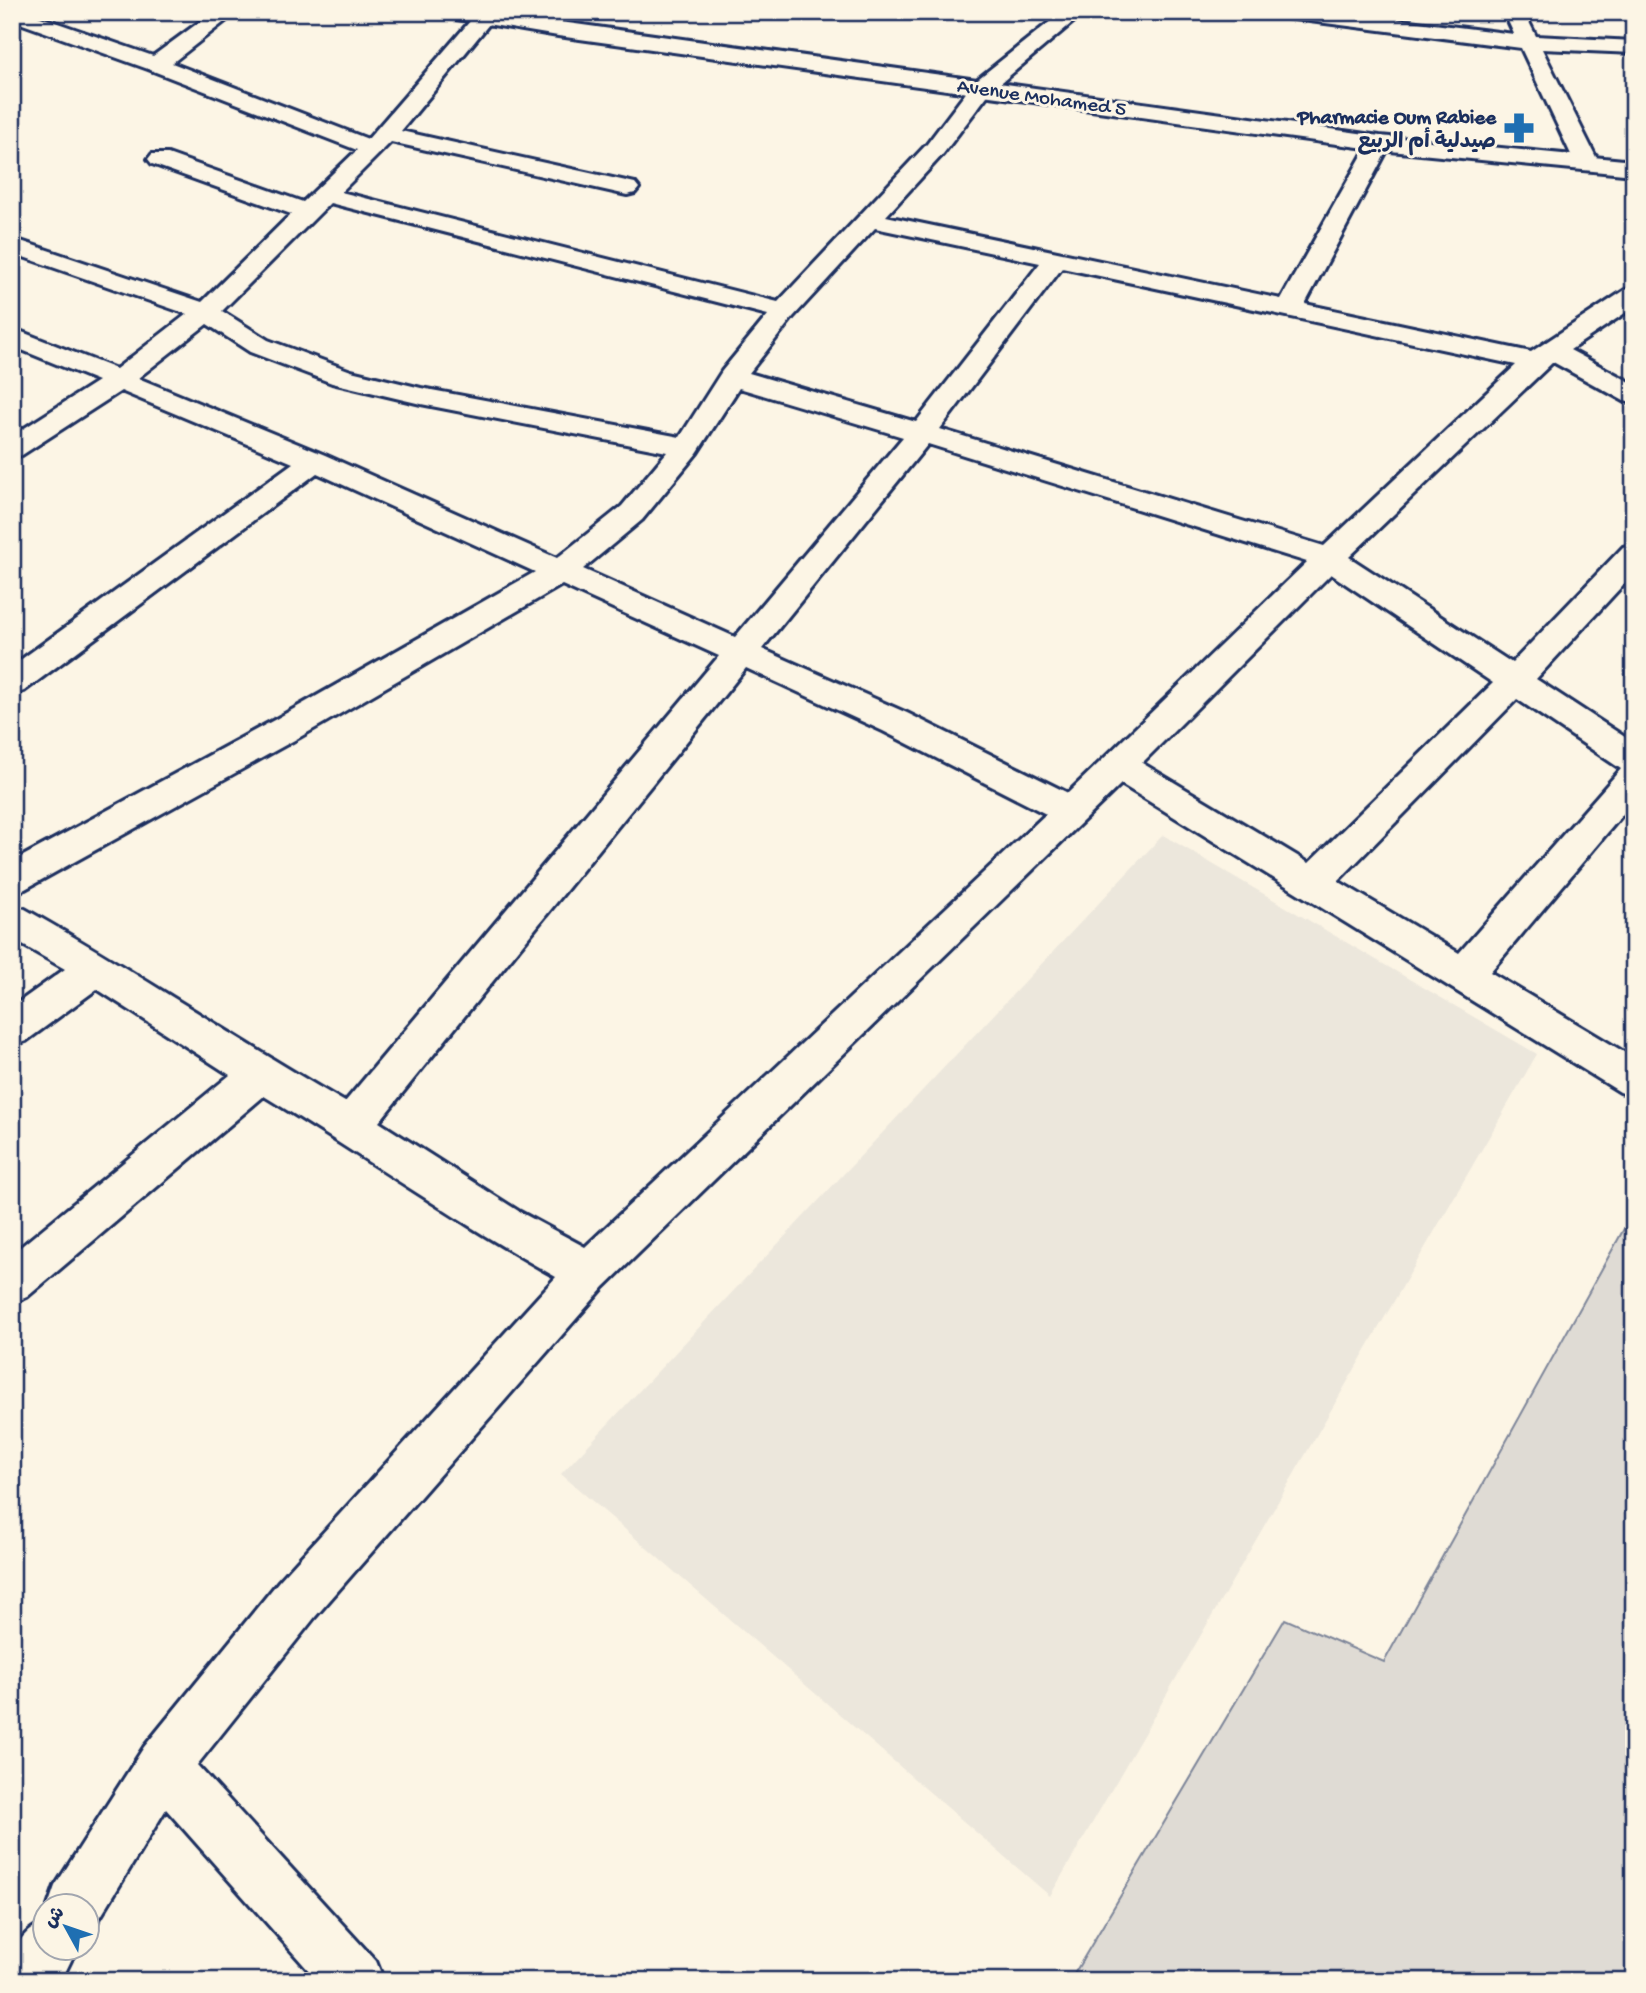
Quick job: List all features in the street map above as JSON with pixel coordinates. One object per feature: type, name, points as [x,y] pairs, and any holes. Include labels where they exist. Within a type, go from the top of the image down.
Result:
[{"type":"street","points":[[156,64],[227,12]]},
{"type":"street","name":"Avenue Mohamed 5","points":[[451,12],[488,15],[558,30],[1380,143],[1634,167]]},
{"type":"street","points":[[12,879],[288,728],[560,572],[632,513],[687,447],[732,377],[783,311],[935,149],[982,87],[1075,12]]},
{"type":"street","points":[[1286,12],[1526,42],[1634,47]]},
{"type":"street","points":[[1514,12],[1526,42],[1587,163]]},
{"type":"street","points":[[12,449],[118,381],[206,312],[379,141],[488,15]]},
{"type":"street","points":[[24,18],[379,141],[627,188]]},
{"type":"street","points":[[1289,309],[1380,143]]},
{"type":"street","points":[[160,159],[317,204],[783,311]]},
{"type":"street","points":[[870,220],[1289,309],[1544,356],[1634,395]]},
{"type":"street","points":[[12,245],[206,312],[260,346],[342,377],[434,398],[687,447]]},
{"type":"street","points":[[350,1126],[921,434],[1056,259]]},
{"type":"street","points":[[84,1892],[163,1766],[297,1599],[589,1272],[1119,766],[1329,558],[1544,356],[1634,295]]},
{"type":"street","points":[[12,336],[315,461],[895,722],[1072,811]]},
{"type":"street","points":[[732,377],[1098,485],[1329,558],[1634,760]]},
{"type":"street","points":[[12,683],[315,461]]},
{"type":"street","points":[[1313,883],[1516,680],[1634,554]]},
{"type":"street","points":[[1119,766],[1634,1079]]},
{"type":"street","points":[[1464,975],[1634,777]]},
{"type":"street","points":[[12,920],[96,968],[505,1226],[589,1272]]},
{"type":"street","points":[[12,1029],[96,968]]},
{"type":"street","points":[[12,1281],[261,1074]]},
{"type":"street","points":[[163,1766],[356,1981]]},
{"type":"street","points":[[28,1981],[40,1962]]},
{"type":"shaded area","points":[[1163,835],[1537,1054],[1050,1896],[561,1474]]},
{"type":"shaded area","points":[[1634,1225],[1634,1981],[1070,1981],[1285,1619],[1384,1662],[1625,1227]]},
{"type":"place","name":"Pharmacie Oum Rabiee صيدلية أم الربيع","points":[[1519,128]]}]
